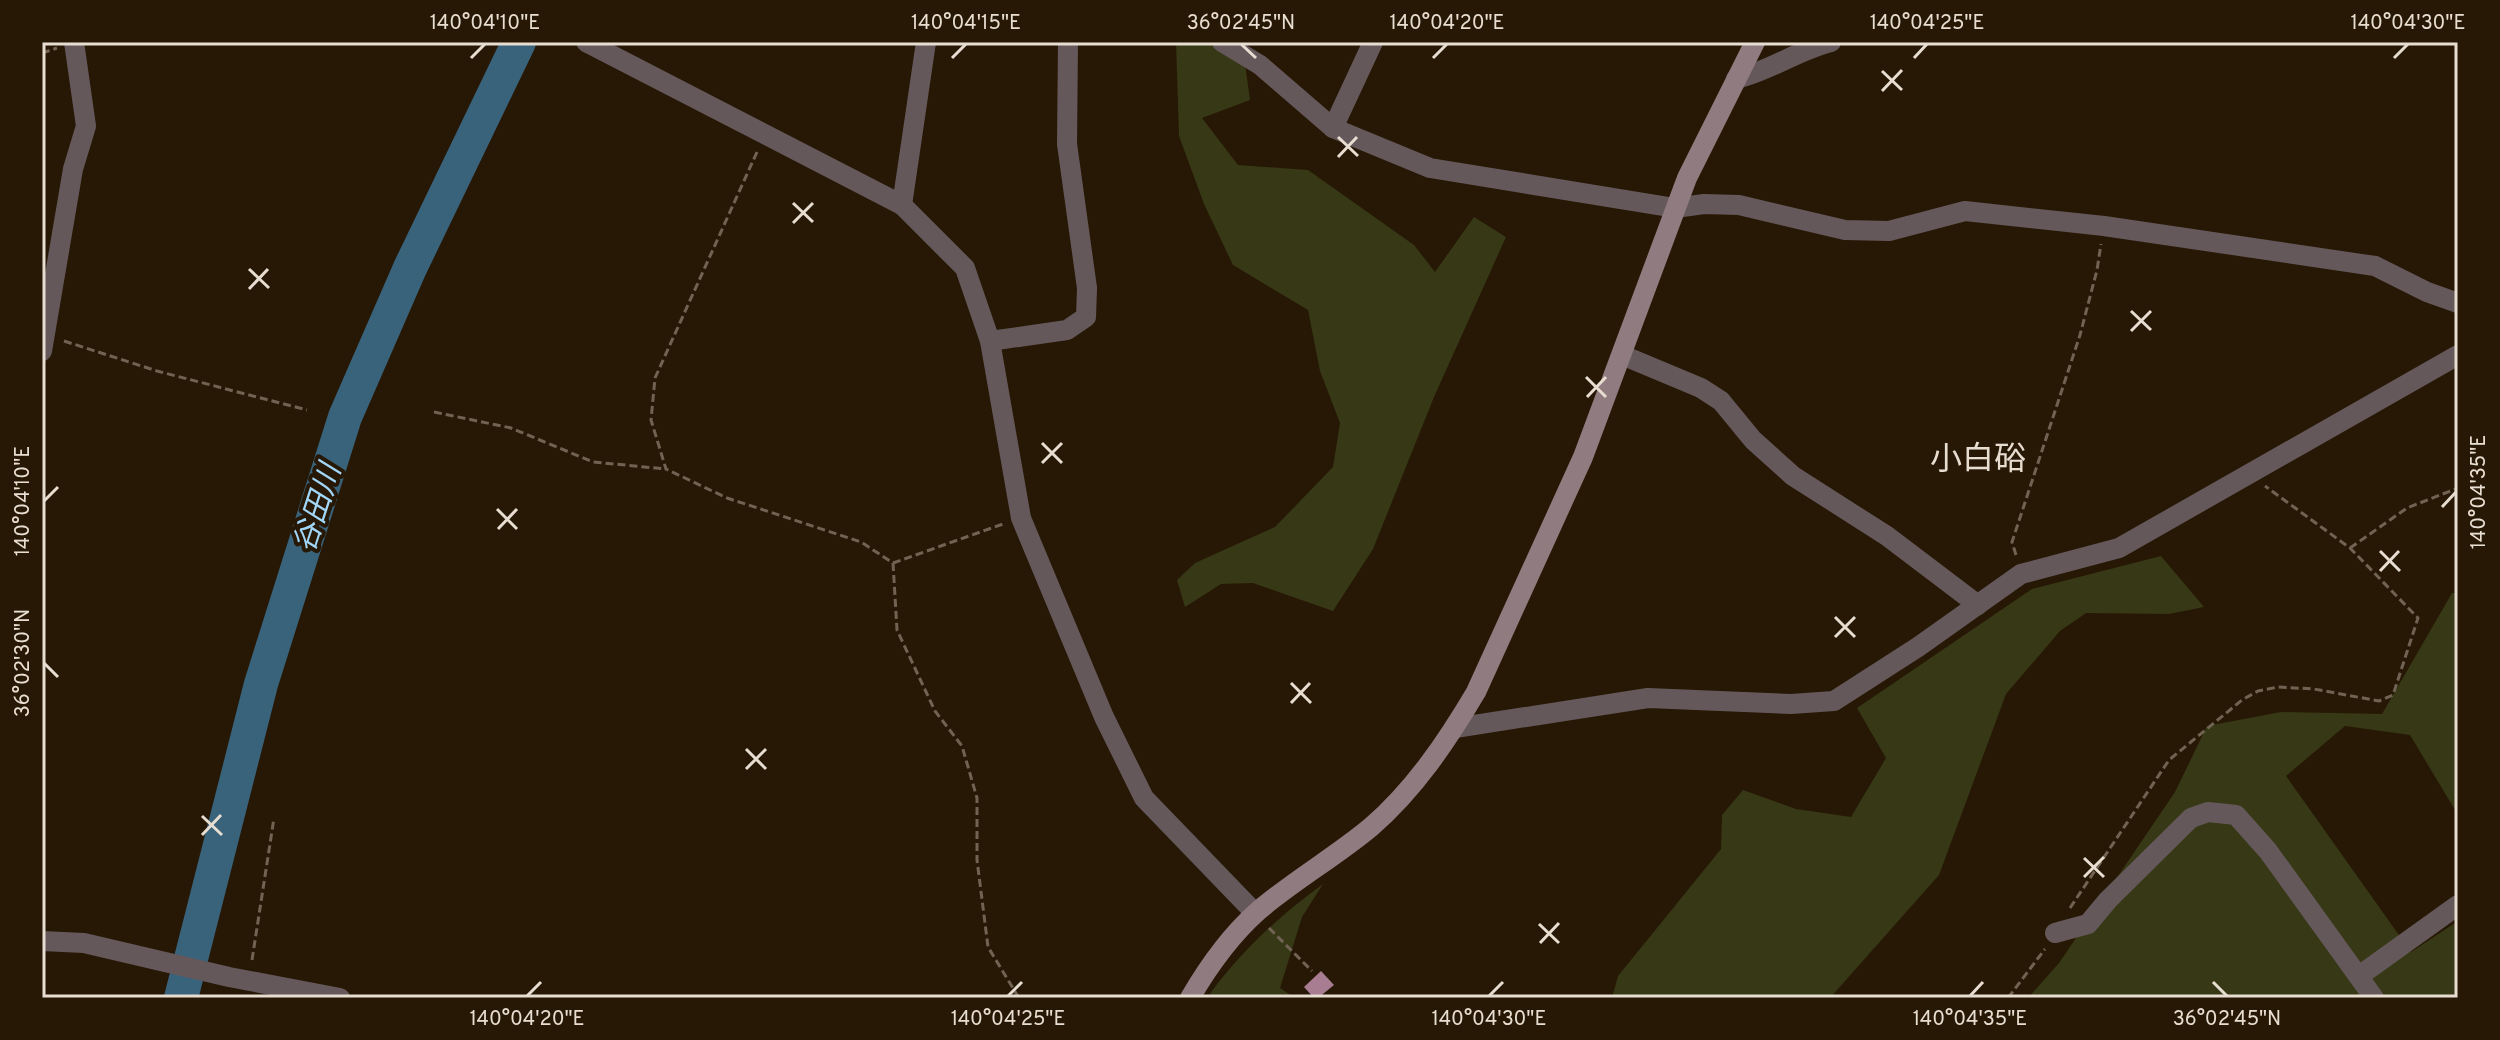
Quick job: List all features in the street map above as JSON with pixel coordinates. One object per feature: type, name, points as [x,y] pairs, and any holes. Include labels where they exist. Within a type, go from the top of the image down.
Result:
[{"type":"street","points":[[43,343],[73,169],[86,126],[74,42]]},
{"type":"street","points":[[902,205],[926,42]]},
{"type":"street","points":[[990,341],[1067,330],[1086,317],[1087,288],[1067,144],[1068,42]]},
{"type":"street","points":[[1222,42],[1260,65],[1333,128],[1430,168],[1675,208],[1704,204],[1739,205],[1845,230],[1889,231],[1965,211],[2104,226],[2375,266],[2427,292],[2458,303]]},
{"type":"street","points":[[1333,128],[1373,42]]},
{"type":"street","points":[[1190,998],[1217,957],[1255,913],[1374,824],[1433,760],[1455,728],[1476,692],[1583,457],[1675,208],[1755,42]]},
{"type":"street","points":[[1736,79],[1756,74],[1831,42]]},
{"type":"street","points":[[589,43],[902,205],[965,268],[990,341],[1021,518],[1104,717],[1144,798],[1255,913]]},
{"type":"street","points":[[1622,355],[1701,388],[1721,401],[1753,440],[1793,476],[1887,536],[1978,605]]},
{"type":"street","points":[[1455,728],[1648,698],[1791,704],[1834,701],[2021,574],[2119,548],[2458,355]]},
{"type":"street","points":[[2055,933],[2088,924],[2191,818],[2208,812],[2236,815],[2268,851],[2374,998]]},
{"type":"street","points":[[2359,976],[2458,905]]},
{"type":"street","points":[[42,941],[84,943],[239,979],[340,998]]},
{"type":"path","points":[[666,469],[651,420],[655,378],[765,134]]},
{"type":"path","points":[[2021,574],[2012,542],[2080,335],[2097,270],[2104,226]]},
{"type":"path","points":[[43,343],[307,410]]},
{"type":"path","points":[[434,412],[511,428],[593,462],[666,469],[727,498],[861,542],[893,563]]},
{"type":"path","points":[[2008,998],[2037,962],[2151,783],[2169,760],[2242,700],[2258,691],[2278,687],[2314,689],[2379,701],[2393,695],[2418,618],[2350,548],[2250,474]]},
{"type":"path","points":[[2350,548],[2407,508],[2458,488]]},
{"type":"path","points":[[893,563],[1021,518]]},
{"type":"path","points":[[893,563],[897,630],[935,711],[962,746],[977,798],[977,860],[988,947],[1019,998]]},
{"type":"path","points":[[239,979],[274,818]]},
{"type":"path","points":[[1255,913],[1312,971]]},
{"type":"green space","points":[[1176,42],[1242,42],[1250,100],[1202,118],[1238,165],[1308,170],[1414,245],[1435,272],[1474,217],[1506,237],[1434,397],[1373,549],[1333,611],[1253,583],[1221,584],[1185,607],[1177,580],[1195,563],[1275,527],[1333,467],[1340,423],[1320,371],[1308,310],[1233,265],[1204,204],[1179,136]]},
{"type":"green space","points":[[2161,556],[2204,607],[2169,614],[2086,613],[2060,631],[2006,694],[1939,875],[1830,998],[1612,998],[1618,976],[1721,849],[1722,815],[1743,790],[1796,809],[1851,817],[1886,758],[1857,708],[2032,589]]},
{"type":"green space","points":[[2452,593],[2458,593],[2458,815],[2410,735],[2345,726],[2286,776],[2411,952],[2458,921],[2458,998],[2028,998],[2059,963],[2175,792],[2207,726],[2281,712],[2382,714]]},
{"type":"green space","points":[[1323,884],[1302,917],[1280,988],[1295,998],[1207,998],[1260,936]]},
{"type":"building","points":[[1321,971],[1334,985],[1314,998],[1304,987]]},
{"type":"waterway","name":"谷田川","points":[[181,998],[261,684],[345,417],[410,268],[519,42]]},
{"type":"district","name":"小白硲","points":[[1978,458]]}]
